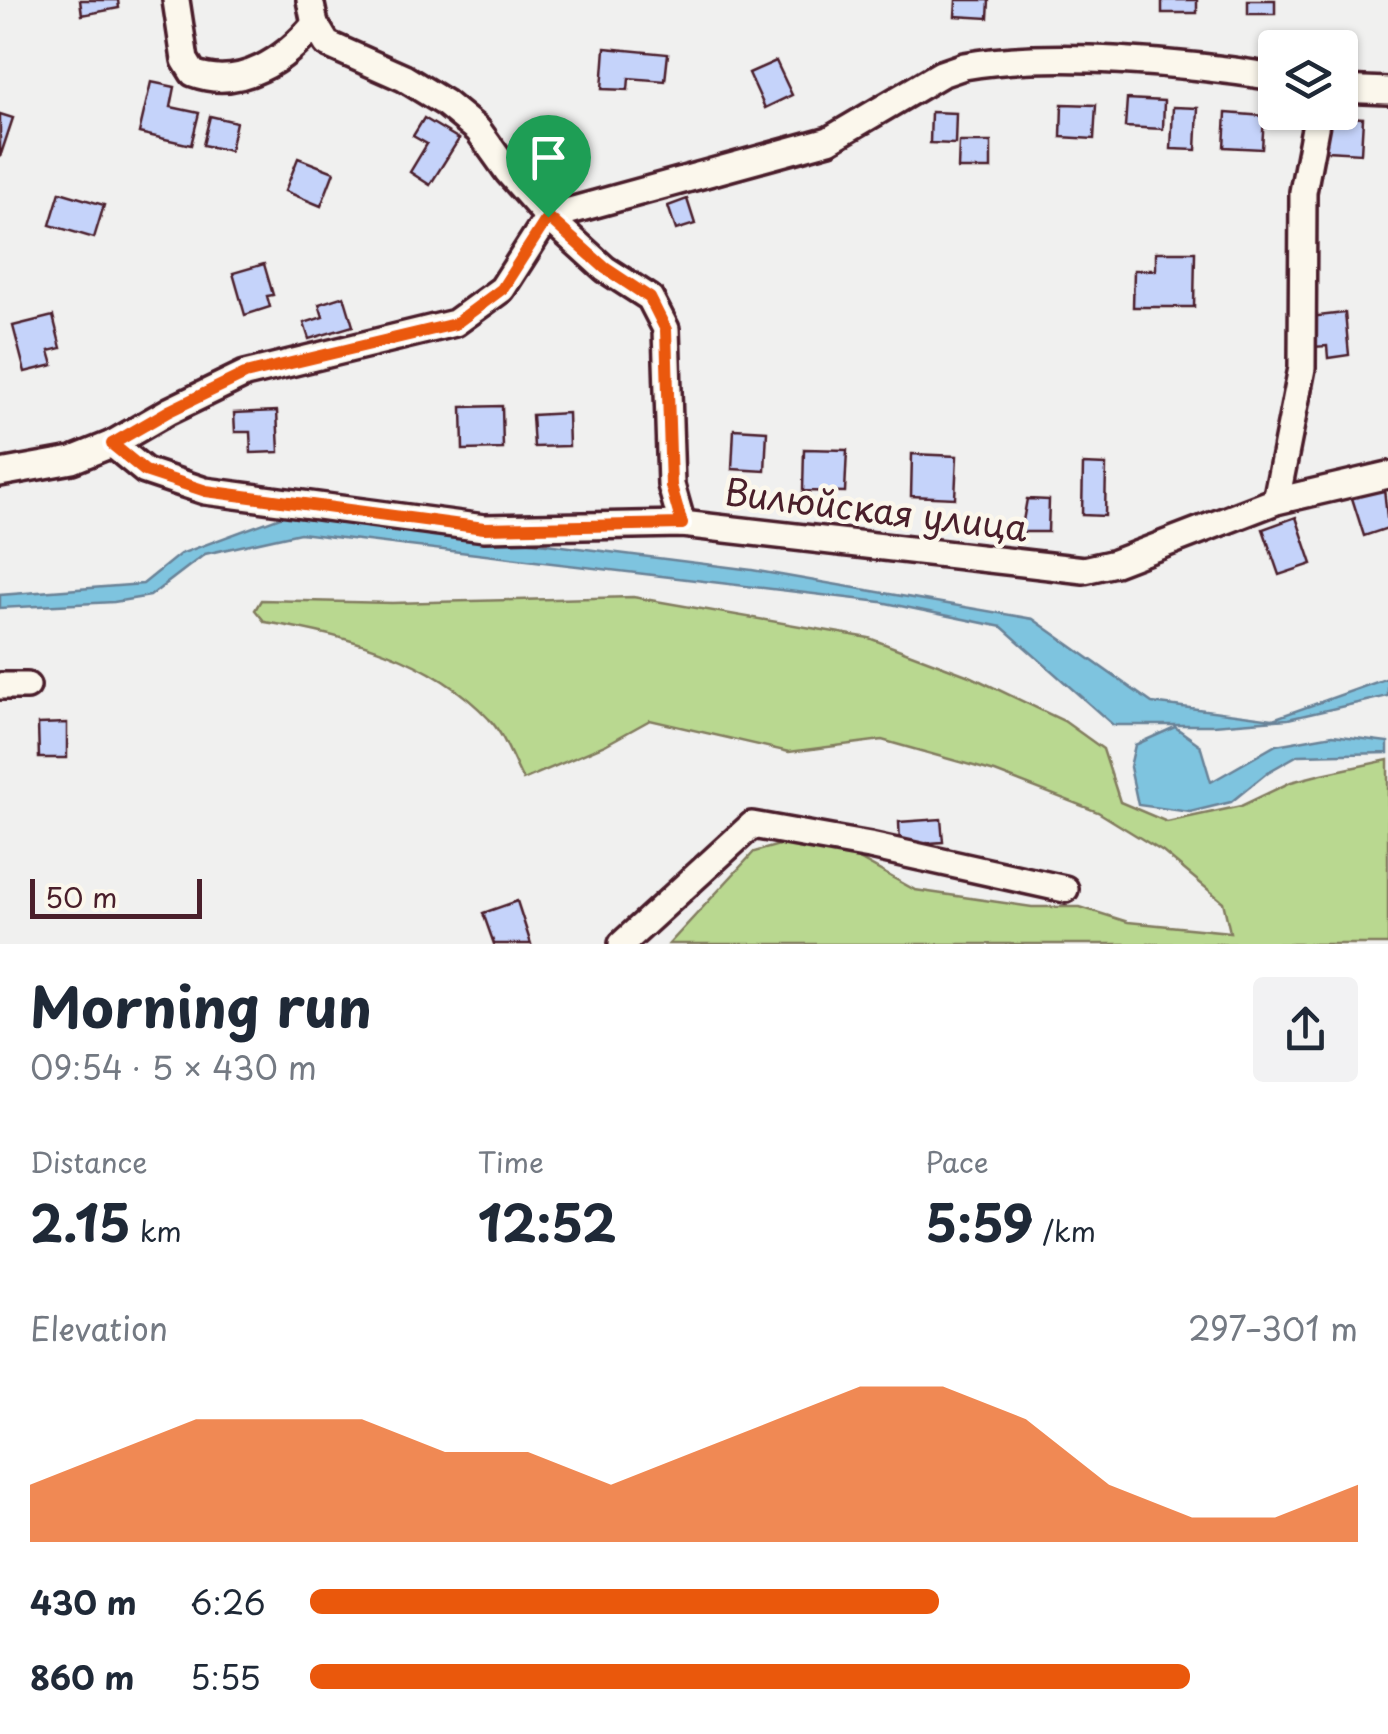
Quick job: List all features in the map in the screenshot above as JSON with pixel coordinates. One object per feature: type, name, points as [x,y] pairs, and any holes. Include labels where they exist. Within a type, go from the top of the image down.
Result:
[{"type":"street","points":[[176,0],[185,60],[193,73],[209,79],[248,74],[280,60],[312,12]]},
{"type":"street","points":[[312,12],[326,44],[404,78],[478,130],[548,217],[605,268],[650,298],[666,330],[671,486],[682,524]]},
{"type":"street","points":[[0,472],[72,460],[112,444],[245,374],[455,324],[502,289],[548,217],[830,140],[941,74],[964,66],[1114,62],[1258,74]]},
{"type":"street","points":[[1358,89],[1388,90]]},
{"type":"street","points":[[1276,502],[1302,368],[1303,192],[1315,130]]},
{"type":"street","name":"Вилюйская улица","points":[[112,444],[145,471],[206,491],[484,528],[682,524],[1084,570],[1114,563],[1276,502],[1388,475]]},
{"type":"street","points":[[0,686],[27,686]]},
{"type":"street","points":[[622,944],[752,826],[870,846],[1066,889]]},
{"type":"green space","points":[[633,597],[869,638],[972,677],[1064,721],[1103,749],[1120,802],[1167,822],[1241,806],[1291,782],[1388,760],[1388,944],[669,944],[754,852],[797,840],[834,845],[915,890],[1032,907],[1080,907],[1128,922],[1230,932],[1223,902],[1163,852],[1098,812],[995,772],[882,740],[789,752],[650,720],[605,745],[523,780],[494,725],[441,680],[414,664],[356,642],[265,622],[255,610],[261,600],[392,603]]},
{"type":"water","points":[[294,512],[752,570],[1033,619],[1152,703],[1273,719],[1388,678],[1388,696],[1288,719],[1213,725],[1113,725],[1002,627],[881,602],[300,533],[205,554],[150,596],[114,602],[0,608],[0,595],[143,584],[180,554]]},
{"type":"water","points":[[1175,727],[1200,745],[1211,782],[1276,745],[1333,735],[1388,742],[1388,753],[1298,755],[1268,772],[1231,802],[1190,812],[1138,805],[1130,767],[1135,745]]},
{"type":"building","points":[[80,0],[118,0],[119,8],[82,15]]},
{"type":"building","points":[[956,0],[989,0],[988,18],[955,16]]},
{"type":"building","points":[[1162,0],[1197,0],[1197,13],[1162,13]]},
{"type":"building","points":[[1248,0],[1275,0],[1275,14],[1248,14]]},
{"type":"building","points":[[605,48],[668,54],[665,81],[629,78],[628,90],[602,89]]},
{"type":"building","points":[[776,61],[792,95],[765,108],[749,73]]},
{"type":"building","points":[[151,82],[175,87],[171,107],[199,113],[191,145],[139,133]]},
{"type":"building","points":[[1127,99],[1164,101],[1163,129],[1125,127]]},
{"type":"building","points":[[1062,104],[1096,105],[1094,139],[1061,137]]},
{"type":"building","points":[[1173,107],[1198,108],[1196,150],[1171,149]]},
{"type":"building","points":[[931,112],[956,113],[955,144],[930,143]]},
{"type":"building","points":[[1226,113],[1258,116],[1258,130],[1263,130],[1262,149],[1224,147]]},
{"type":"building","points":[[0,114],[13,118],[0,157]]},
{"type":"building","points":[[210,116],[236,122],[230,151],[203,145]]},
{"type":"building","points":[[424,118],[459,139],[430,185],[410,172],[427,144],[413,136]]},
{"type":"building","points":[[1358,118],[1363,118],[1361,153],[1326,151],[1327,130],[1358,130]]},
{"type":"building","points":[[959,142],[991,142],[991,169],[958,169]]},
{"type":"building","points":[[298,158],[334,172],[321,206],[285,191]]},
{"type":"building","points":[[60,192],[104,205],[94,238],[50,225]]},
{"type":"building","points":[[687,199],[695,224],[676,230],[668,206]]},
{"type":"building","points":[[1156,252],[1195,252],[1194,307],[1133,307],[1134,270],[1156,270]]},
{"type":"building","points":[[264,264],[273,295],[267,296],[270,307],[245,315],[233,273]]},
{"type":"building","points":[[344,296],[353,326],[309,339],[304,323],[323,317],[319,304]]},
{"type":"building","points":[[1345,313],[1349,355],[1328,358],[1327,346],[1313,347],[1309,317]]},
{"type":"building","points":[[53,316],[61,348],[49,351],[53,365],[25,372],[13,326]]},
{"type":"building","points":[[502,406],[503,449],[463,450],[462,407]]},
{"type":"building","points":[[277,411],[279,452],[251,453],[250,432],[235,432],[234,413]]},
{"type":"building","points":[[568,413],[569,446],[534,447],[532,415]]},
{"type":"building","points":[[734,429],[767,431],[765,471],[732,469]]},
{"type":"building","points":[[804,449],[847,450],[845,492],[803,491]]},
{"type":"building","points":[[912,454],[957,456],[955,498],[911,496]]},
{"type":"building","points":[[1083,464],[1106,465],[1105,516],[1082,515]]},
{"type":"building","points":[[1384,488],[1388,528],[1364,536],[1352,498]]},
{"type":"building","points":[[1027,499],[1049,500],[1048,532],[1021,532]]},
{"type":"building","points":[[1296,517],[1312,564],[1279,575],[1263,529]]},
{"type":"building","points":[[67,723],[67,758],[39,758],[38,724]]},
{"type":"building","points":[[941,819],[943,842],[900,845],[899,822]]},
{"type":"building","points":[[517,901],[531,944],[494,944],[483,913]]},
{"type":"route","points":[[548,217],[605,268],[650,298],[666,330],[671,486],[682,524],[484,528],[206,491],[145,471],[112,444],[245,374],[455,324],[502,289],[548,217]]}]
